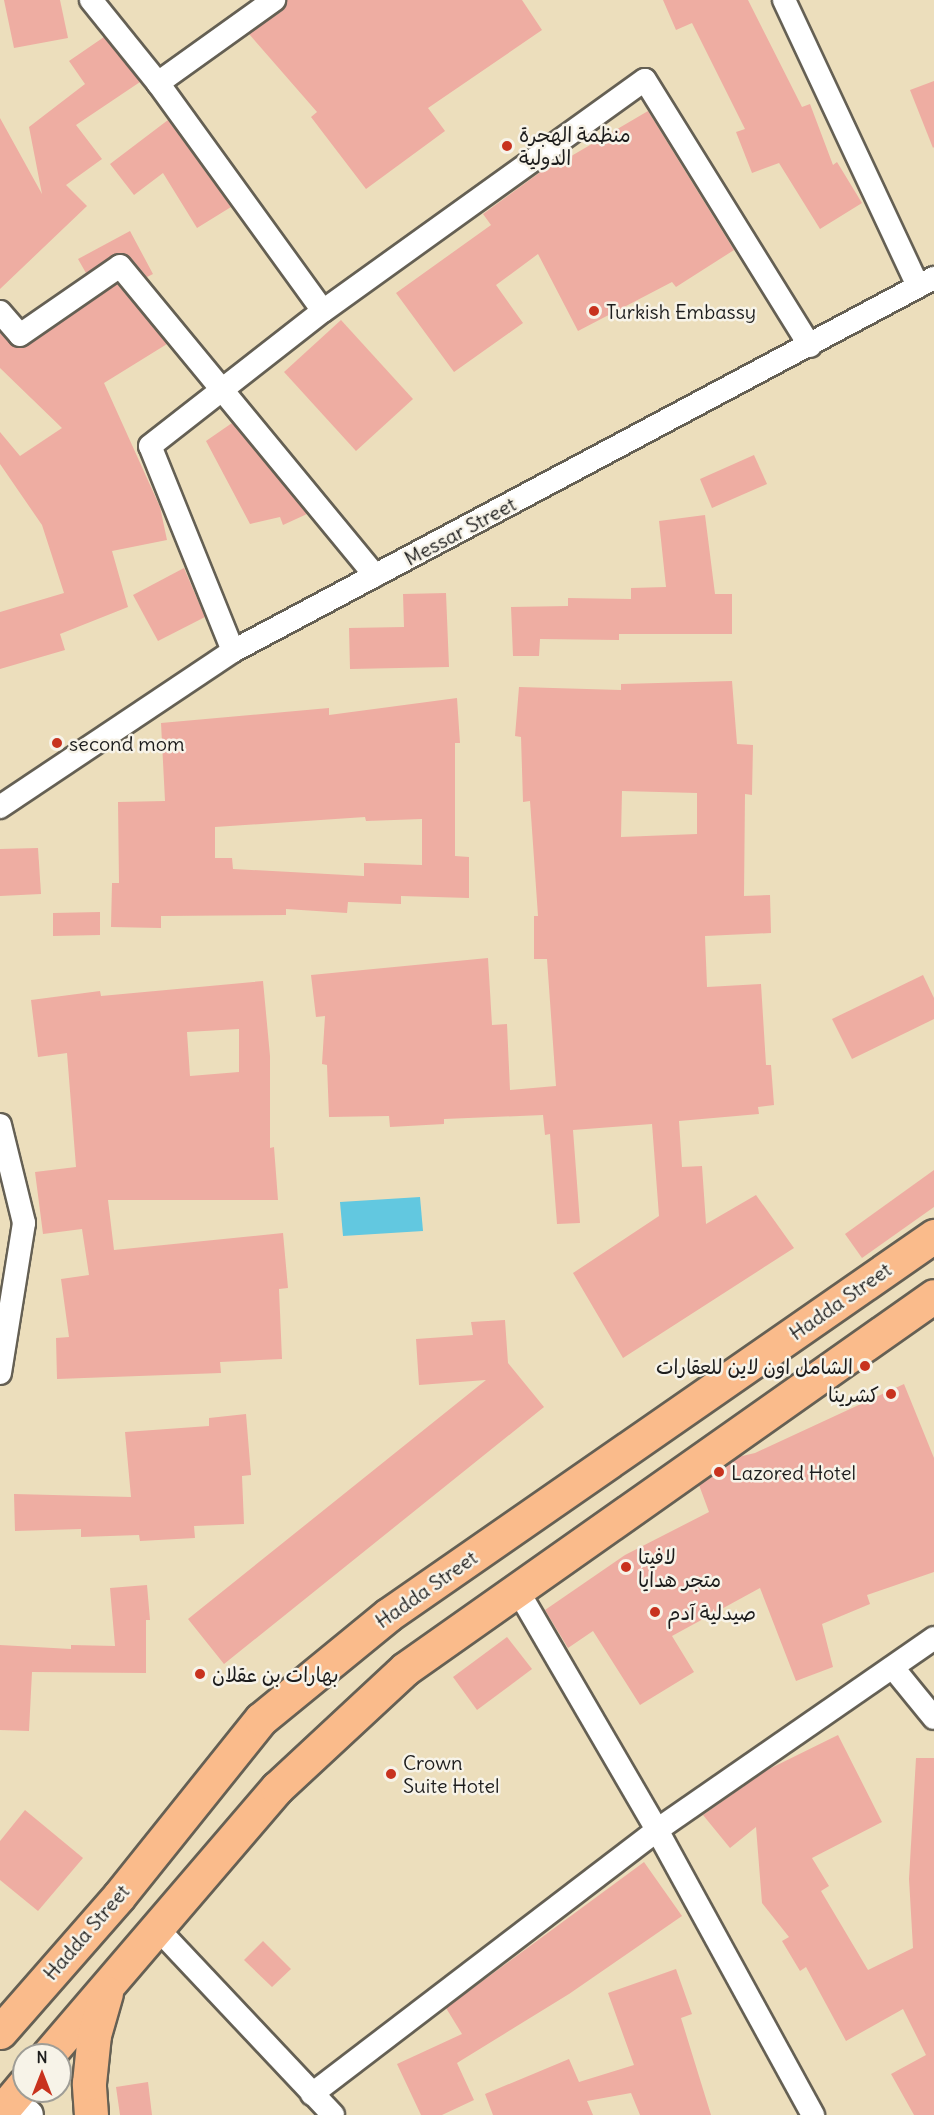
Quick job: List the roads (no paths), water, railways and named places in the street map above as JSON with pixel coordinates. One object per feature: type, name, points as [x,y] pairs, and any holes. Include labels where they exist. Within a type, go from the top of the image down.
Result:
[{"type":"main road","name":"Hadda Street","points":[[0,2032],[118,1896],[261,1719],[388,1615],[934,1236]]},
{"type":"main road","points":[[58,2043],[285,1780],[405,1669],[518,1592],[934,1296]]},
{"type":"main road","points":[[118,1896],[156,1927]]},
{"type":"main road","points":[[91,2115],[89,2083],[94,2035],[109,1983]]},
{"type":"street","points":[[91,0],[158,83],[323,311]]},
{"type":"street","points":[[158,83],[274,0]]},
{"type":"street","points":[[784,0],[926,282]]},
{"type":"street","points":[[233,651],[150,446],[323,311],[645,80],[810,346]]},
{"type":"street","points":[[0,312],[20,335],[120,266],[220,391],[375,575]]},
{"type":"street","name":"Messar Street","points":[[0,807],[233,651],[810,346],[926,282]]},
{"type":"street","points":[[0,1125],[24,1222],[0,1373]]},
{"type":"street","points":[[518,1592],[657,1830],[813,2115]]},
{"type":"street","points":[[312,2094],[657,1830],[894,1669],[934,1638]]},
{"type":"street","points":[[894,1669],[934,1718]]},
{"type":"street","points":[[156,1927],[333,2115]]},
{"type":"water","points":[[420,1197],[423,1231],[343,1236],[340,1202]]},
{"type":"place","name":"منظمة الهجرة الدولية","points":[[507,146]]},
{"type":"place","name":"Turkish Embassy","points":[[594,311]]},
{"type":"place","name":"second mom","points":[[57,743]]},
{"type":"place","name":"الشامل اون لاين للعقارات","points":[[865,1366]]},
{"type":"place","name":"كشرينا","points":[[891,1394]]},
{"type":"place","name":"Lazored Hotel","points":[[719,1472]]},
{"type":"place","name":"لافيتا متجر هدايا","points":[[626,1567]]},
{"type":"place","name":"صيدلية آدم","points":[[655,1612]]},
{"type":"place","name":"بهارات بن عقلان","points":[[200,1674]]},
{"type":"place","name":"Crown Suite Hotel","points":[[391,1774]]}]
